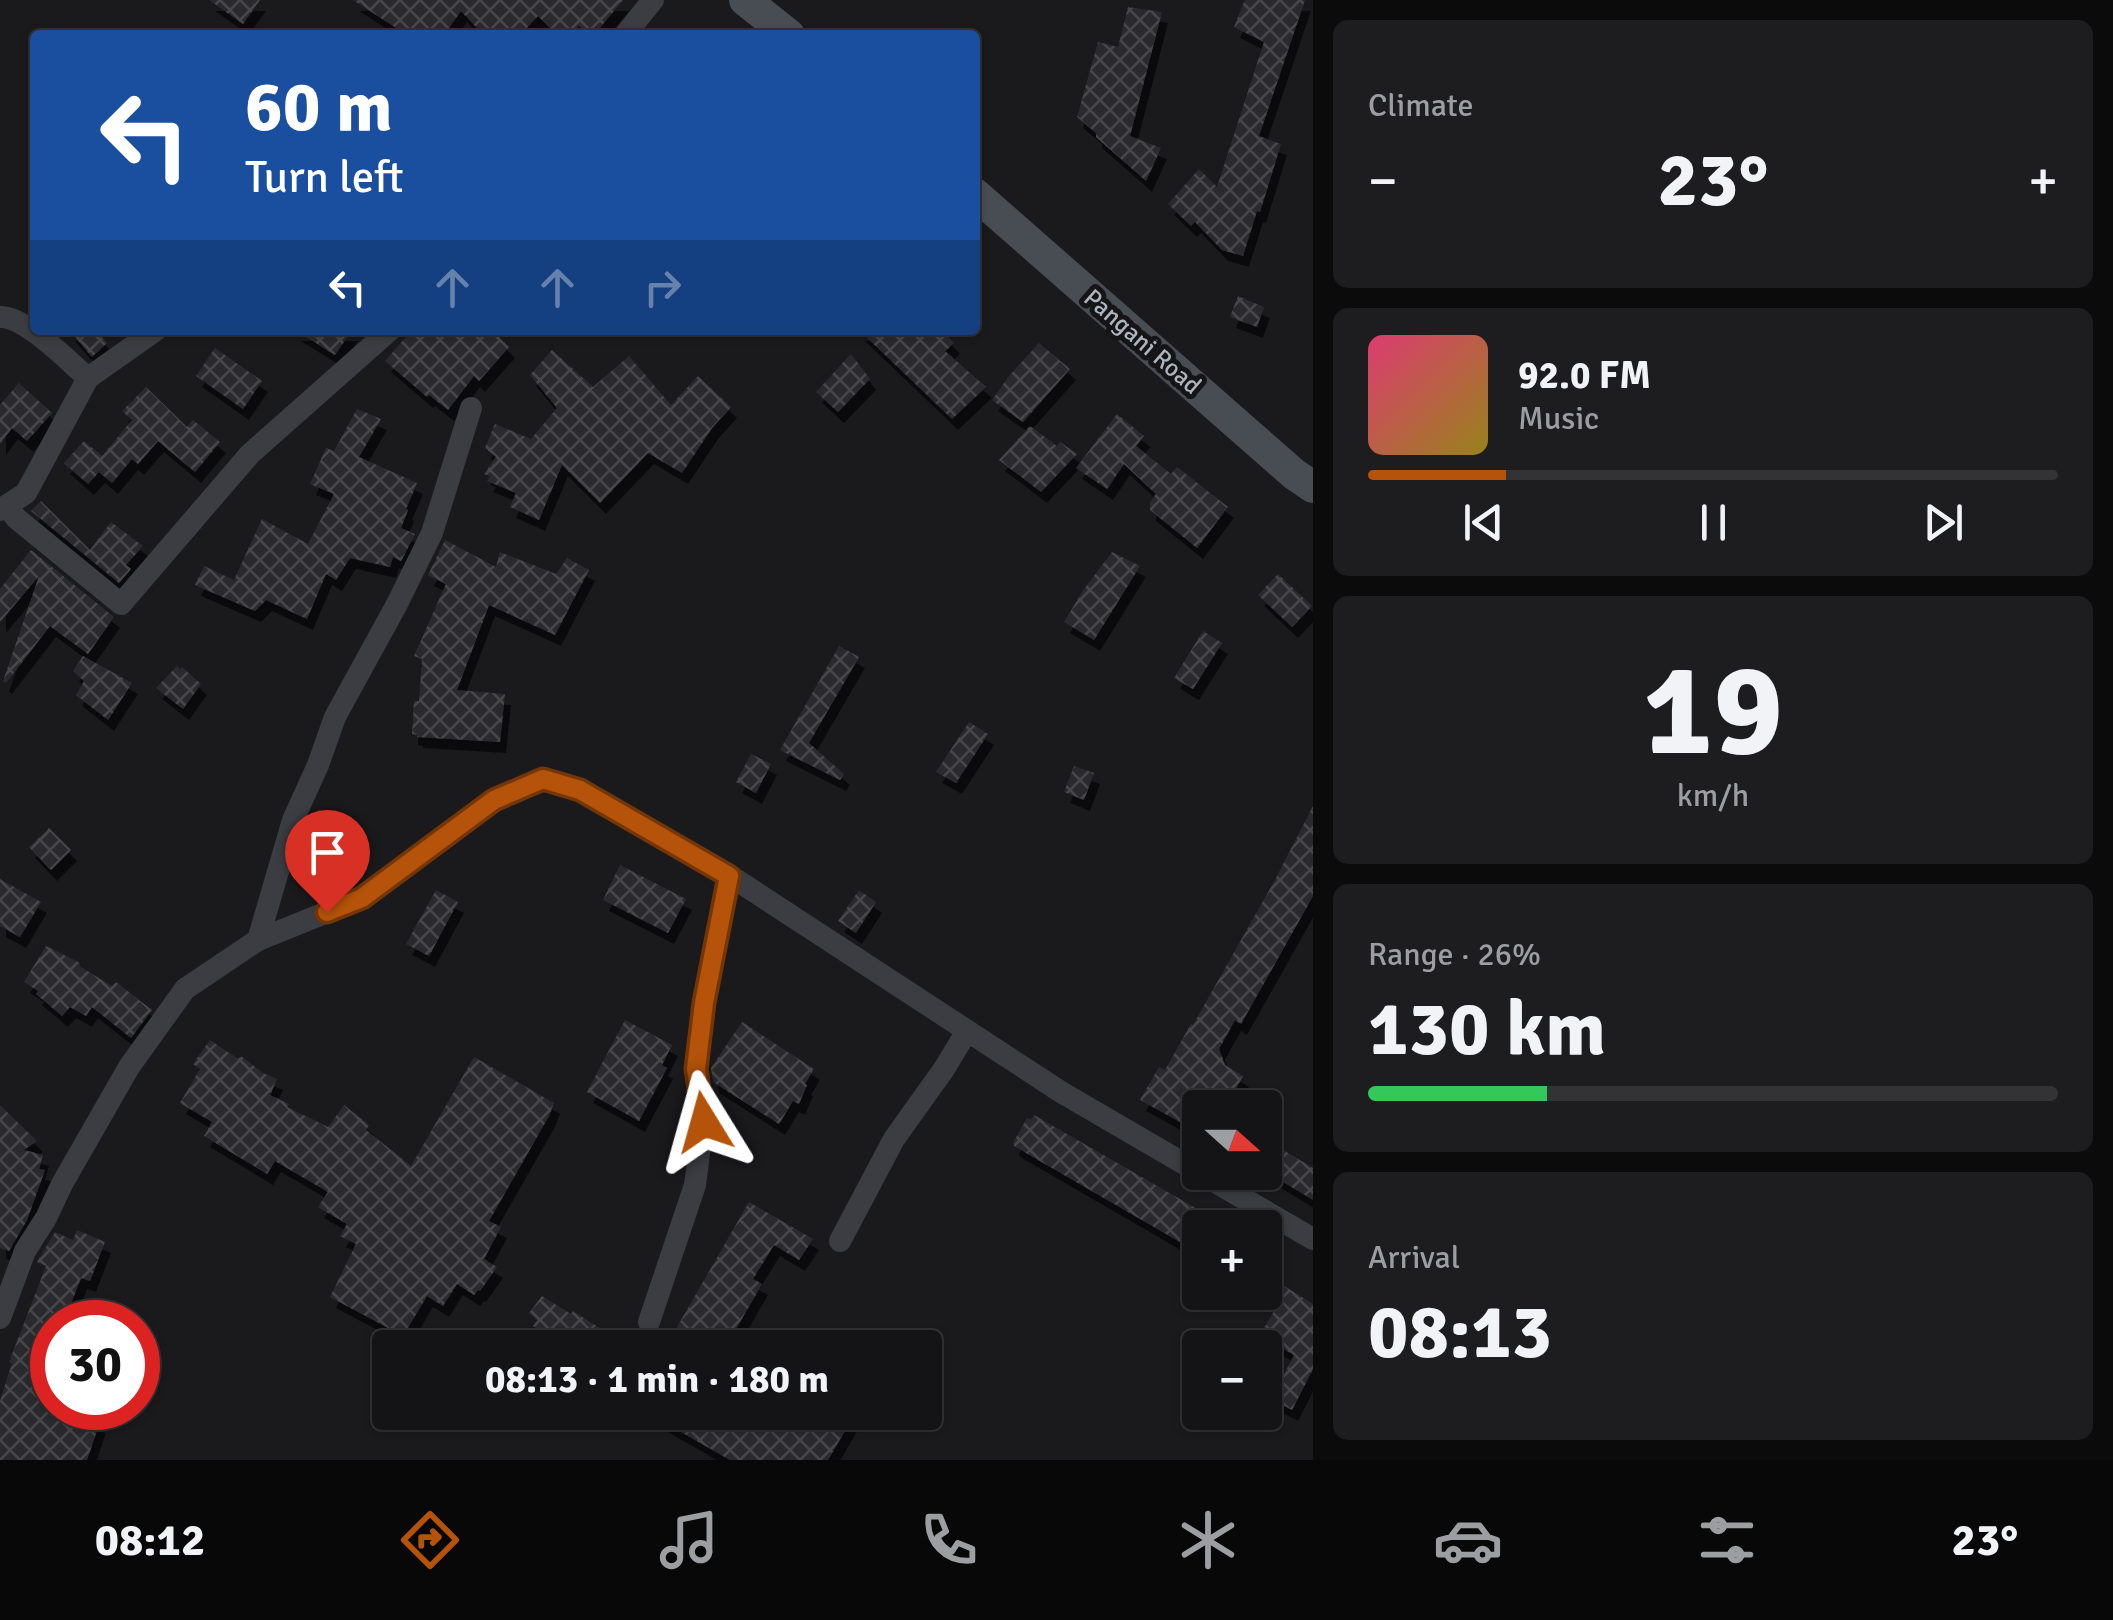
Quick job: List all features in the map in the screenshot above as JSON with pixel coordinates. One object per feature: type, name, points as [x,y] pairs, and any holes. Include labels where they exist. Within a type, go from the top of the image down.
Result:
[{"type":"main road","points":[[745,0],[782,30]]},
{"type":"main road","name":"Pangani Road","points":[[980,198],[1313,487]]},
{"type":"street","points":[[629,30],[654,0]]},
{"type":"street","points":[[0,317],[7,316],[30,330]]},
{"type":"street","points":[[36,335],[88,378]]},
{"type":"street","points":[[149,335],[88,378],[26,494],[3,508],[121,604],[250,454],[384,335]]},
{"type":"street","points":[[258,940],[293,820],[336,717],[432,534],[472,408]]},
{"type":"street","points":[[0,1318],[24,1251],[129,1068],[184,989],[258,940],[362,898],[494,800],[543,779],[580,790],[729,876],[1062,1092],[1313,1240]]},
{"type":"street","points":[[649,1322],[695,1185],[704,1122],[696,1069],[704,1003],[729,876]]},
{"type":"street","points":[[840,1241],[894,1140],[967,1030]]},
{"type":"building","points":[[209,0],[260,0],[243,24]]},
{"type":"building","points":[[353,0],[623,0],[599,29],[593,30],[579,26],[575,30],[552,30],[538,16],[525,30],[481,30],[461,11],[448,30],[399,30]]},
{"type":"building","points":[[1245,0],[1305,0],[1259,136],[1281,144],[1243,256],[1222,250],[1195,222],[1191,226],[1168,204],[1199,169],[1217,187],[1264,42],[1234,27]]},
{"type":"building","points":[[1128,7],[1162,12],[1130,136],[1161,148],[1146,181],[1077,117],[1098,42],[1118,47]]},
{"type":"building","points":[[1238,296],[1264,307],[1257,327],[1230,317]]},
{"type":"building","points":[[73,335],[100,335],[107,343],[92,357]]},
{"type":"building","points":[[303,335],[349,335],[335,355]]},
{"type":"building","points":[[408,335],[497,335],[509,347],[479,381],[474,376],[448,410],[385,361]]},
{"type":"building","points":[[864,335],[947,335],[954,343],[945,351],[986,387],[952,419]]},
{"type":"building","points":[[1039,343],[1070,369],[1023,422],[992,400]]},
{"type":"building","points":[[215,348],[262,381],[243,409],[196,376]]},
{"type":"building","points":[[552,350],[593,387],[629,356],[671,405],[698,376],[731,407],[682,473],[648,453],[600,503],[562,465],[539,520],[510,507],[516,493],[487,481],[490,476],[484,474],[496,457],[485,448],[495,424],[531,439],[557,408],[530,375]]},
{"type":"building","points":[[851,354],[870,379],[838,412],[816,392]]},
{"type":"building","points":[[19,383],[52,413],[27,441],[12,428],[0,444],[0,405]]},
{"type":"building","points":[[146,387],[187,427],[193,420],[220,442],[195,472],[158,441],[138,464],[132,459],[112,483],[99,472],[88,484],[64,463],[84,441],[102,456],[132,420],[122,411]]},
{"type":"building","points":[[357,409],[381,419],[359,457],[417,483],[401,528],[415,534],[401,561],[393,557],[390,567],[350,558],[336,580],[326,574],[307,619],[266,600],[255,611],[195,585],[204,566],[234,580],[262,519],[308,544],[334,494],[310,484],[326,448],[334,451]]},
{"type":"building","points":[[1117,414],[1144,436],[1136,446],[1171,474],[1177,467],[1228,507],[1197,548],[1150,510],[1156,494],[1124,464],[1107,489],[1076,468]]},
{"type":"building","points":[[1030,426],[1057,446],[1060,442],[1077,454],[1041,492],[999,460]]},
{"type":"building","points":[[41,501],[90,550],[111,522],[143,546],[126,565],[131,569],[119,583],[31,511]]},
{"type":"building","points":[[445,540],[496,567],[500,552],[556,574],[567,558],[589,570],[555,635],[489,605],[457,690],[505,694],[500,742],[412,734],[422,659],[414,656],[446,584],[428,575]]},
{"type":"building","points":[[31,550],[114,617],[88,654],[50,626],[6,683],[3,681],[39,576],[0,622],[0,589]]},
{"type":"building","points":[[1112,552],[1140,566],[1094,640],[1064,622]]},
{"type":"building","points":[[1278,574],[1312,606],[1292,627],[1258,595]]},
{"type":"building","points":[[1203,631],[1222,643],[1193,689],[1174,678]]},
{"type":"building","points":[[839,646],[859,657],[809,743],[844,774],[840,780],[780,750]]},
{"type":"building","points":[[83,656],[132,683],[108,720],[76,695],[84,681],[73,671]]},
{"type":"building","points":[[177,666],[201,684],[183,709],[156,688]]},
{"type":"building","points":[[969,722],[988,734],[956,783],[936,772]]},
{"type":"building","points":[[751,754],[771,764],[756,793],[736,782]]},
{"type":"building","points":[[1074,766],[1094,773],[1084,800],[1064,792]]},
{"type":"building","points":[[1313,806],[1313,896],[1241,1024],[1235,1020],[1219,1049],[1225,1065],[1243,1076],[1236,1090],[1182,1090],[1182,1123],[1140,1100],[1159,1067],[1165,1070],[1193,1025]]},
{"type":"building","points":[[49,828],[71,850],[51,870],[29,847]]},
{"type":"building","points":[[620,865],[686,899],[668,933],[603,900]]},
{"type":"building","points":[[0,879],[41,902],[20,937],[0,926]]},
{"type":"building","points":[[436,890],[458,902],[429,956],[406,944]]},
{"type":"building","points":[[859,890],[876,902],[856,933],[838,921]]},
{"type":"building","points":[[46,946],[80,963],[79,966],[112,986],[116,982],[152,1010],[131,1038],[92,1007],[86,1016],[70,1007],[62,1016],[24,982]]},
{"type":"building","points":[[625,1020],[672,1045],[662,1065],[667,1068],[639,1121],[587,1092]]},
{"type":"building","points":[[742,1022],[814,1069],[799,1104],[793,1101],[779,1124],[713,1082],[711,1068]]},
{"type":"building","points":[[210,1040],[277,1079],[270,1095],[328,1127],[344,1105],[369,1125],[366,1130],[411,1166],[474,1057],[554,1103],[489,1221],[501,1227],[484,1259],[497,1267],[480,1291],[474,1295],[457,1284],[443,1306],[427,1296],[407,1330],[392,1330],[330,1297],[356,1244],[340,1236],[347,1224],[318,1207],[328,1192],[275,1161],[267,1174],[204,1136],[212,1122],[180,1103],[200,1069],[193,1064]]},
{"type":"building","points":[[0,1105],[37,1141],[24,1150],[43,1155],[39,1169],[45,1170],[27,1220],[9,1251],[0,1248]]},
{"type":"building","points":[[1034,1115],[1199,1210],[1182,1210],[1182,1243],[1014,1146],[1027,1118],[1031,1120]]},
{"type":"building","points":[[1282,1149],[1313,1168],[1313,1200],[1282,1181]]},
{"type":"building","points":[[749,1202],[813,1239],[799,1260],[774,1245],[753,1279],[762,1284],[735,1330],[675,1330]]},
{"type":"building","points":[[77,1230],[105,1242],[90,1281],[81,1278],[72,1300],[33,1300],[46,1266],[37,1262],[55,1232],[73,1240]]},
{"type":"building","points":[[1282,1285],[1313,1304],[1313,1369],[1292,1410],[1282,1405],[1282,1378],[1294,1355],[1282,1348],[1282,1330],[1263,1330],[1275,1310],[1282,1310]]},
{"type":"building","points":[[542,1296],[603,1330],[539,1330],[533,1326],[537,1320],[529,1313]]},
{"type":"building","points":[[30,1308],[30,1430],[97,1430],[87,1460],[0,1460],[0,1401],[12,1363],[9,1362]]},
{"type":"building","points":[[678,1430],[846,1430],[828,1460],[730,1460]]},
{"type":"route","points":[[327,912],[362,898],[494,800],[543,779],[580,790],[729,876],[704,1003],[696,1069],[704,1122]]}]
